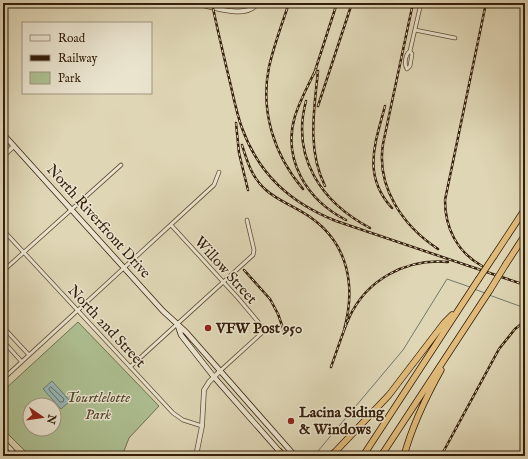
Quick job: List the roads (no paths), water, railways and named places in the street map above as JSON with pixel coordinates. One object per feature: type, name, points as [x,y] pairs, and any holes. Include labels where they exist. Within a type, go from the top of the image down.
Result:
[{"type":"highway","points":[[363,456],[525,208]]},
{"type":"highway","points":[[381,456],[525,235]]},
{"type":"highway","points":[[330,456],[335,453],[389,395],[444,323],[462,305]]},
{"type":"highway","points":[[404,456],[422,408],[439,373],[462,332]]},
{"type":"main road","name":"North Riverfront Drive","points":[[3,134],[125,268],[186,332],[295,456]]},
{"type":"main road","name":"North Riverfront Drive","points":[[177,324],[181,335],[214,377],[281,454],[286,456]]},
{"type":"street","points":[[195,3],[240,12],[251,10],[257,3]]},
{"type":"street","points":[[410,51],[412,54],[410,66],[407,69],[405,65],[407,53],[410,51],[421,3]]},
{"type":"street","points":[[415,30],[455,38]]},
{"type":"street","points":[[3,156],[14,146]]},
{"type":"street","points":[[3,271],[121,165]]},
{"type":"street","points":[[3,379],[214,185],[219,172]]},
{"type":"street","points":[[130,367],[253,255],[254,250],[247,220]]},
{"type":"street","name":"Willow Street","points":[[171,225],[265,330],[220,371]]},
{"type":"street","name":"North 2nd Street","points":[[3,230],[177,417],[202,426]]},
{"type":"street","points":[[3,327],[29,355]]},
{"type":"street","points":[[3,341],[22,361]]},
{"type":"street","points":[[196,456],[202,426],[204,390],[220,371]]},
{"type":"street","points":[[3,441],[17,456]]},
{"type":"water","points":[[52,381],[70,401],[62,408],[62,397],[50,397],[43,389]]},
{"type":"waterway","points":[[318,451],[403,350],[447,279],[470,287]]},
{"type":"waterway","points":[[474,289],[485,293]]},
{"type":"waterway","points":[[489,295],[525,308]]},
{"type":"railway","points":[[212,3],[242,128],[249,145],[258,160],[278,185],[305,205],[336,221],[525,285]]},
{"type":"railway","points":[[289,3],[269,67],[266,100],[268,116],[277,147],[284,162],[303,189]]},
{"type":"railway","points":[[314,74],[337,3]]},
{"type":"railway","points":[[318,106],[352,3]]},
{"type":"railway","points":[[413,3],[383,144],[382,160],[388,190],[403,217],[425,240],[438,249]]},
{"type":"railway","points":[[482,266],[466,254],[454,238],[447,220],[445,200],[486,3]]},
{"type":"railway","points":[[316,69],[295,116],[292,132],[292,148],[295,163],[309,190],[332,212],[346,220]]},
{"type":"railway","points":[[318,71],[313,130],[316,158],[319,172],[325,186]]},
{"type":"railway","points":[[306,101],[302,121],[303,141],[307,159],[314,176],[324,191],[337,205],[370,228]]},
{"type":"railway","points":[[385,106],[375,146],[374,171],[377,183],[383,196],[392,208]]},
{"type":"railway","points":[[236,123],[239,153],[248,190]]},
{"type":"railway","points":[[242,145],[251,169],[261,185],[271,194],[305,213],[323,228],[341,253],[349,282],[348,314],[344,330]]},
{"type":"railway","points":[[331,367],[349,318],[356,305],[377,283],[389,274],[403,268],[417,264],[448,262]]},
{"type":"railway","points":[[244,270],[270,299],[278,314],[285,334]]},
{"type":"railway","points":[[441,456],[499,349],[515,329],[525,321]]},
{"type":"place","name":"VFW Post 950","points":[[208,328]]},
{"type":"place","name":"Lacina Siding & Windows","points":[[291,421]]},
{"type":"park label","name":"Tourtlelotte Park","points":[[98,406]]}]
